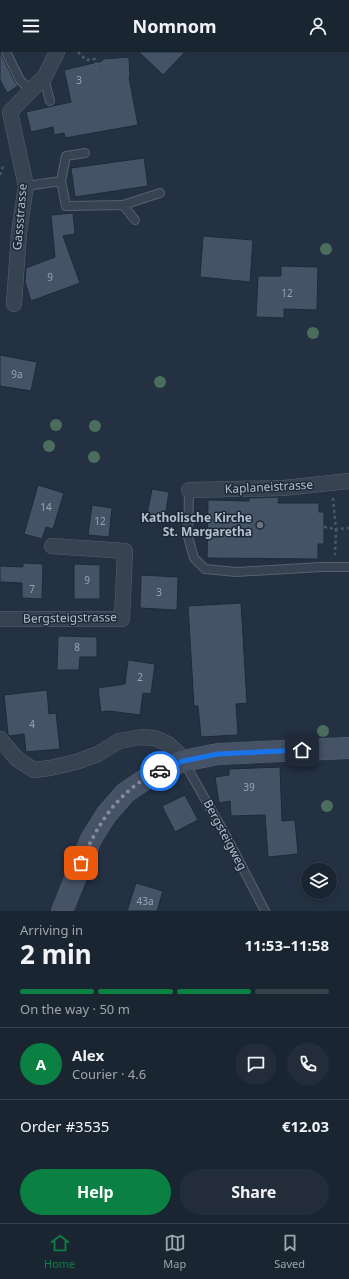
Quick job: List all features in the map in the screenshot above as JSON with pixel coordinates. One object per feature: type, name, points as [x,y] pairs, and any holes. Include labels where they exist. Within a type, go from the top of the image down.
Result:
[{"type":"street","name":"Gassstrasse","points":[[14,304],[19,232],[26,186],[10,112],[44,78],[57,52]]},
{"type":"street","name":"Kaplaneistrasse","points":[[188,490],[284,488],[349,481]]},
{"type":"street","name":"Bergsteigstrasse","points":[[0,619],[122,619],[125,552],[52,546]]},
{"type":"street","points":[[0,739],[17,759],[34,770],[76,762],[98,754],[119,741],[141,737],[155,738],[168,744],[177,752],[183,761]]},
{"type":"street","points":[[62,911],[91,839],[106,815],[125,793],[153,774],[183,761],[218,754],[349,748]]},
{"type":"lane","points":[[6,52],[20,80],[31,90]]},
{"type":"lane","points":[[44,78],[50,101]]},
{"type":"lane","points":[[85,153],[66,156],[61,181],[66,206],[123,205],[160,193]]},
{"type":"lane","points":[[26,186],[61,181]]},
{"type":"lane","points":[[123,205],[135,220]]},
{"type":"lane","points":[[188,490],[188,537],[194,558],[205,569],[236,572],[321,567],[349,567]]},
{"type":"lane","name":"Bergsteigweg","points":[[183,761],[226,834],[265,911]]},
{"type":"path","points":[[78,52],[86,60],[95,59],[100,80]]},
{"type":"path","points":[[326,498],[333,499],[336,529],[334,567]]},
{"type":"path","points":[[324,527],[336,529],[349,528]]},
{"type":"building","points":[[0,52],[18,86],[7,93],[0,80]]},
{"type":"building","points":[[139,52],[185,52],[163,75]]},
{"type":"building","points":[[129,57],[129,77],[138,125],[65,138],[64,133],[54,135],[53,127],[31,132],[26,112],[71,102],[64,70],[102,61],[102,59]]},
{"type":"building","points":[[144,158],[148,186],[75,197],[71,168]]},
{"type":"building","points":[[73,213],[75,234],[63,236],[80,283],[31,301],[25,282],[26,268],[55,257],[51,215]]},
{"type":"building","points":[[203,236],[253,240],[250,282],[200,277]]},
{"type":"building","points":[[281,266],[318,267],[317,310],[284,309],[284,318],[256,317],[258,276],[281,276]]},
{"type":"building","points":[[0,355],[37,362],[31,391],[0,386]]},
{"type":"building","points":[[38,485],[64,493],[53,529],[46,527],[42,539],[24,534]]},
{"type":"building","points":[[152,489],[169,492],[165,517],[147,514]]},
{"type":"building","name":"Katholische Kirche St. Margaretha","points":[[279,497],[278,503],[319,503],[319,512],[324,512],[324,544],[318,544],[318,559],[207,558],[208,500],[249,501],[249,498]]},
{"type":"building","points":[[92,505],[112,508],[109,537],[88,535]]},
{"type":"building","points":[[23,563],[43,564],[42,599],[22,598],[22,583],[0,582],[0,566],[23,567]]},
{"type":"building","points":[[74,564],[100,565],[100,599],[74,599]]},
{"type":"building","points":[[141,575],[178,577],[177,610],[140,608]]},
{"type":"building","points":[[241,603],[247,703],[236,704],[238,735],[201,737],[198,706],[194,706],[188,606]]},
{"type":"building","points":[[58,636],[97,637],[97,657],[80,657],[79,670],[57,670]]},
{"type":"building","points":[[128,660],[155,664],[151,694],[143,693],[140,715],[109,711],[101,712],[98,688],[125,684]]},
{"type":"building","points":[[47,690],[49,714],[56,713],[60,749],[26,752],[24,734],[9,736],[8,734],[4,695]]},
{"type":"building","points":[[280,767],[282,821],[295,820],[298,854],[268,857],[265,815],[231,816],[230,801],[219,803],[215,777],[229,775],[229,769]]},
{"type":"building","points":[[185,795],[198,820],[175,832],[162,806]]},
{"type":"building","points":[[136,883],[163,891],[157,911],[127,911]]},
{"type":"way so far","points":[[81,863],[91,839],[106,815],[115,804],[125,793],[160,771]]},
{"type":"place","name":"Katholische Kirche St. Margaretha","points":[[260,525]]},
{"type":"route","points":[[160,771],[183,761],[218,754],[302,750]]}]
